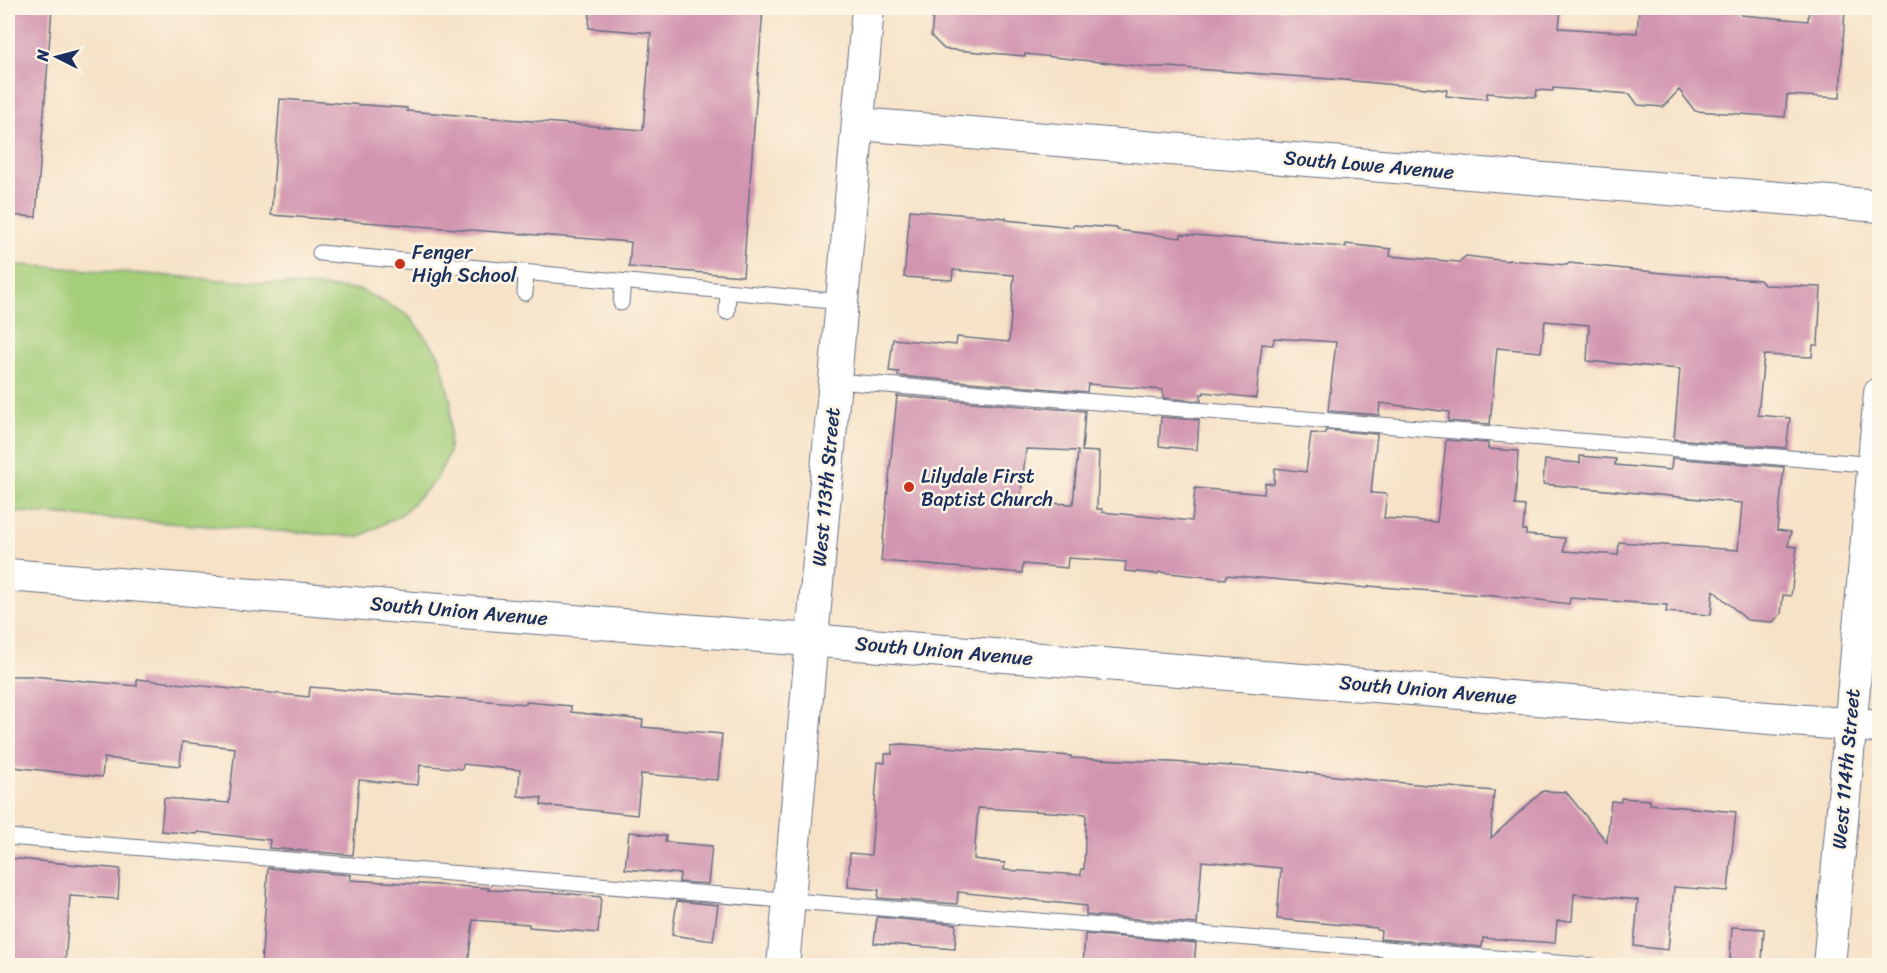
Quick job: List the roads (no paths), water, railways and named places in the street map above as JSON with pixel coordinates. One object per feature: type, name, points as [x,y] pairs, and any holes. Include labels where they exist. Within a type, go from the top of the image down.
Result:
[{"type":"street","name":"West 113th Street","points":[[783,966],[868,8]]},
{"type":"street","name":"South Lowe Avenue","points":[[858,124],[1880,207]]},
{"type":"street","name":"West 114th Street","points":[[1829,966],[1865,726],[1880,393]]},
{"type":"street","name":"South Union Avenue","points":[[8,575],[1865,726]]},
{"type":"lane","points":[[320,253],[842,302]]},
{"type":"lane","points":[[525,293],[526,273]]},
{"type":"lane","points":[[621,303],[624,282]]},
{"type":"lane","points":[[727,312],[728,292]]},
{"type":"lane","points":[[835,381],[1876,465]]},
{"type":"lane","points":[[8,837],[1593,966]]},
{"type":"place","name":"Fenger High School","points":[[400,264]]},
{"type":"place","name":"Lilydale First Baptist Church","points":[[909,487]]}]
